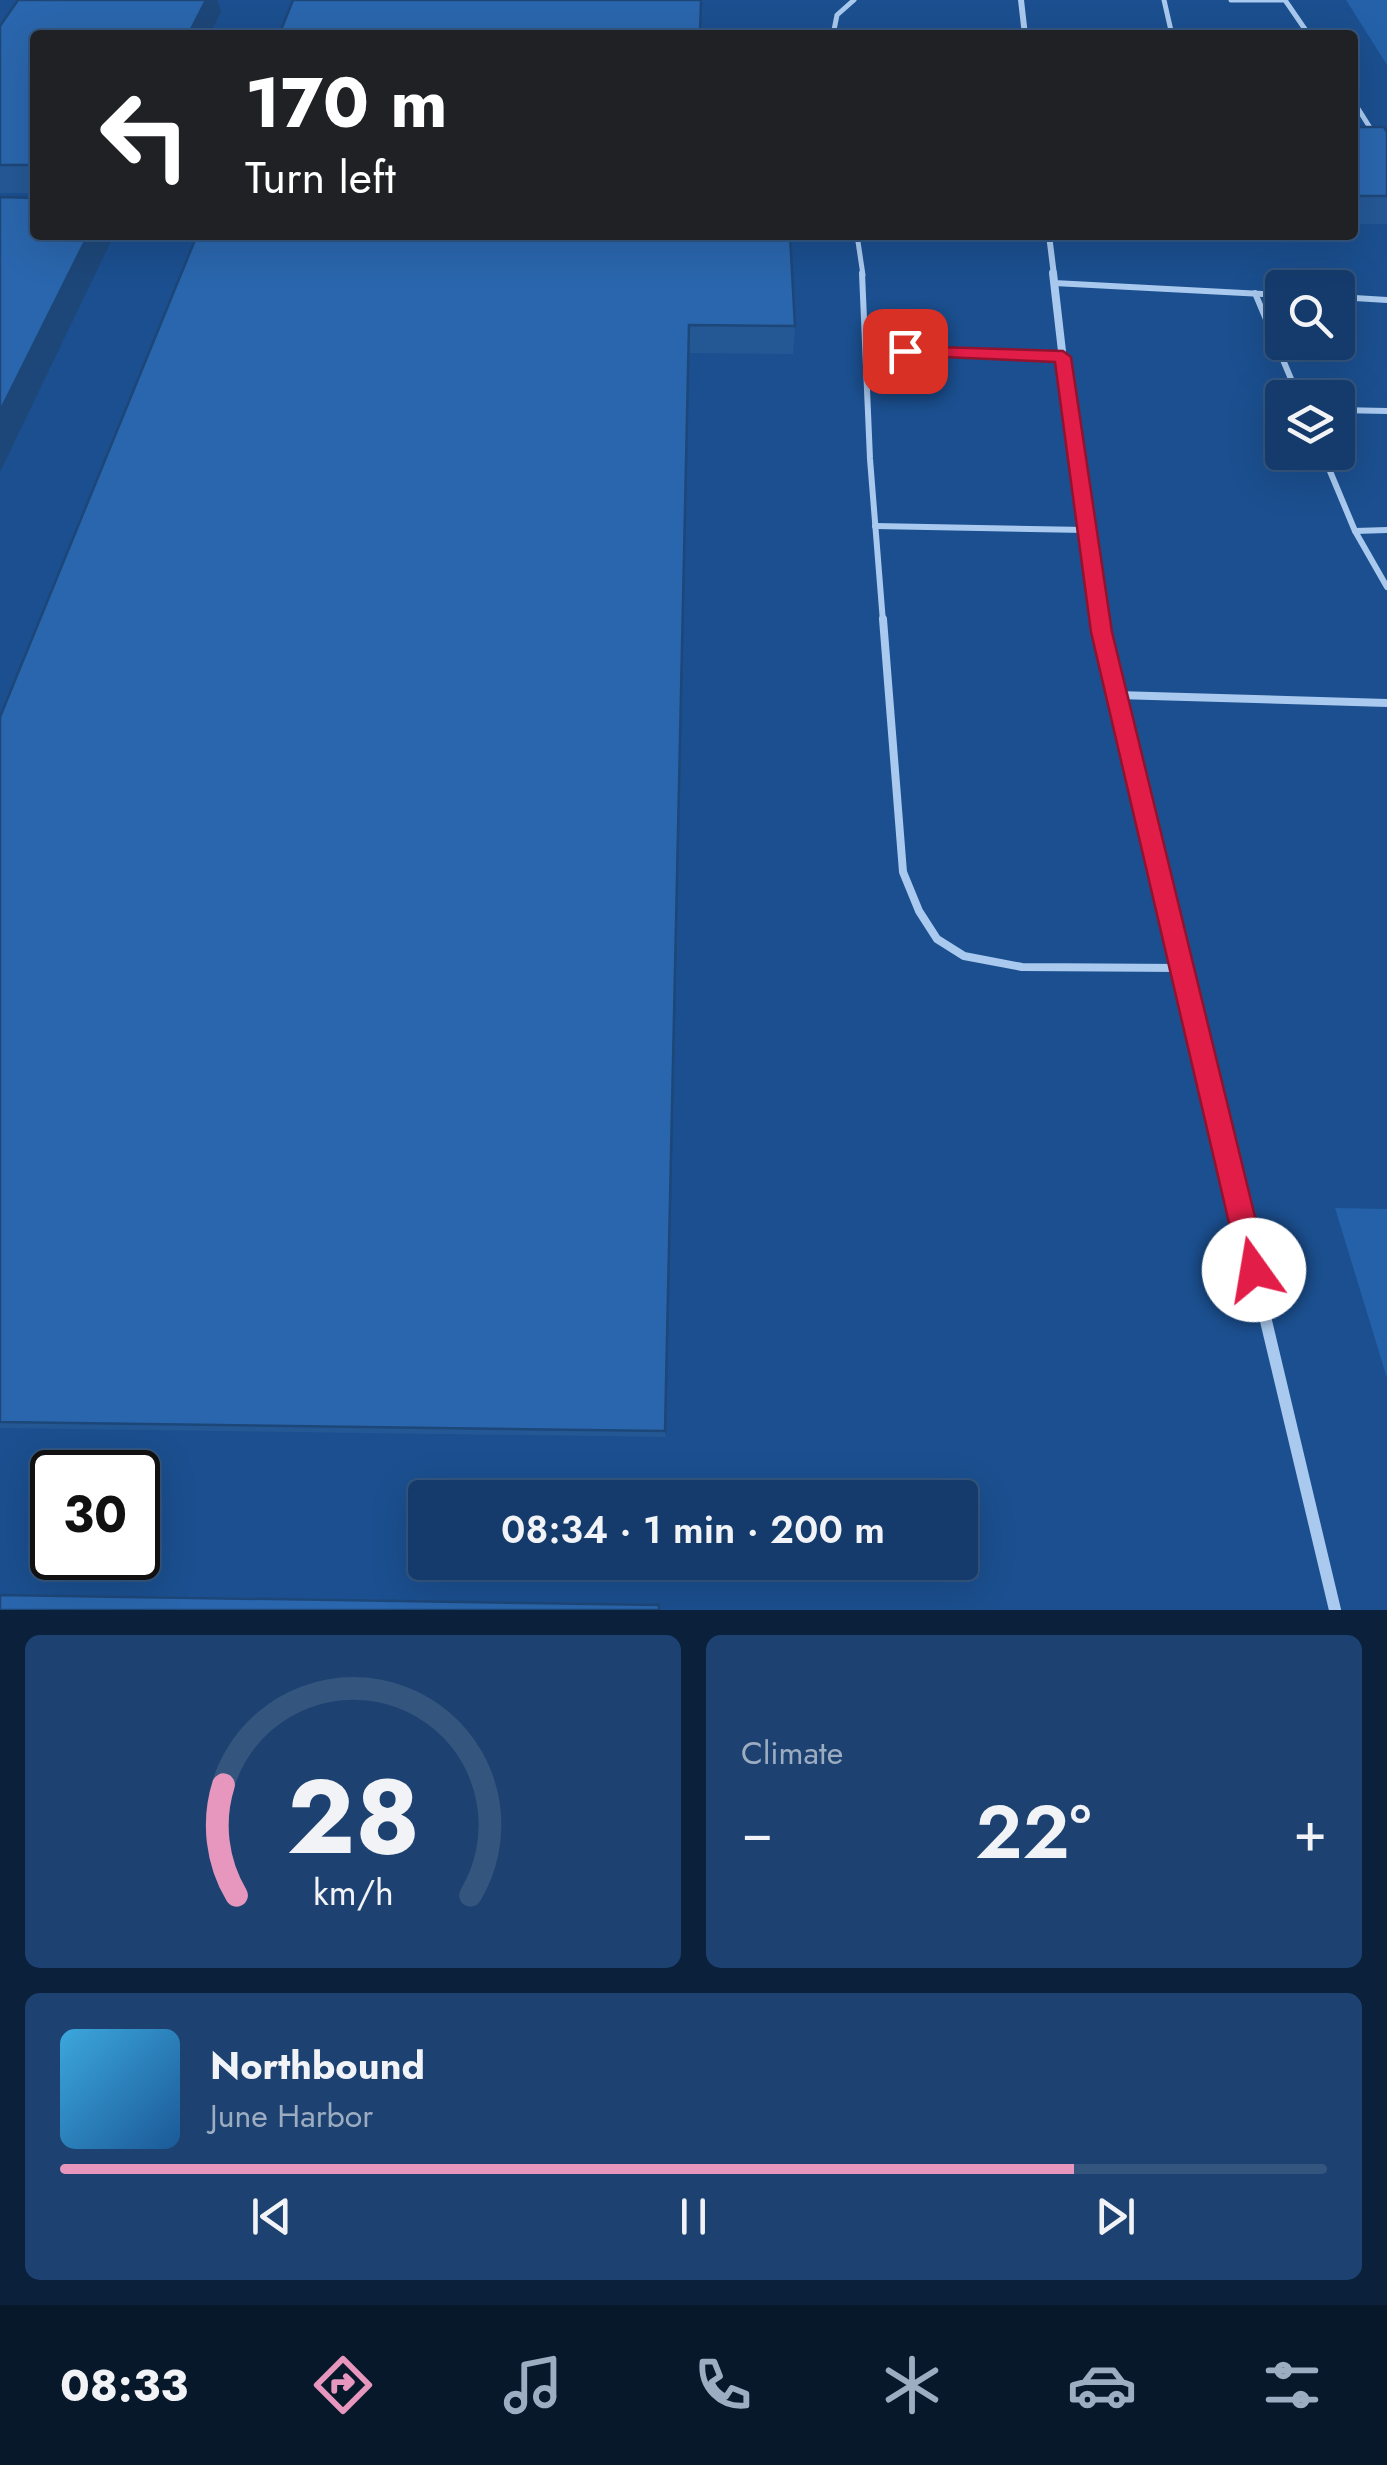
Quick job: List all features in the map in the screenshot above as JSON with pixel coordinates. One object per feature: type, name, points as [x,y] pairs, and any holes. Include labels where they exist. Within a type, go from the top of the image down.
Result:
[{"type":"street","points":[[1021,0],[1024,30]]},
{"type":"street","points":[[1049,240],[1102,632],[1335,1610]]},
{"type":"lane","points":[[835,30],[837,15],[854,0]]},
{"type":"lane","points":[[1164,0],[1171,30]]},
{"type":"lane","points":[[1231,0],[1285,0],[1306,30]]},
{"type":"lane","points":[[1358,112],[1378,141]]},
{"type":"lane","points":[[857,240],[875,526],[903,872],[921,914],[945,947],[991,965],[1182,968]]},
{"type":"lane","points":[[1054,283],[1265,293]]},
{"type":"lane","points":[[1255,293],[1291,380]]},
{"type":"lane","points":[[1355,299],[1387,300]]},
{"type":"lane","points":[[866,350],[1063,357]]},
{"type":"lane","points":[[1355,410],[1387,410]]},
{"type":"lane","points":[[1330,470],[1355,531],[1387,588]]},
{"type":"lane","points":[[875,526],[1086,530]]},
{"type":"lane","points":[[1355,531],[1387,530]]},
{"type":"lane","points":[[1117,695],[1387,704]]},
{"type":"shaded area","points":[[1346,0],[1387,0],[1387,65]]},
{"type":"shaded area","points":[[1335,1208],[1387,1209],[1387,1378]]},
{"type":"building","points":[[18,0],[206,0],[191,30],[30,30],[30,165],[0,165],[0,26]]},
{"type":"building","points":[[293,0],[701,0],[700,30],[281,30]]},
{"type":"building","points":[[1358,127],[1384,127],[1387,132],[1387,196],[1358,196]]},
{"type":"building","points":[[0,197],[30,198],[30,240],[86,240],[0,411]]},
{"type":"building","points":[[195,240],[790,240],[795,326],[689,325],[665,1431],[0,1422],[0,717]]},
{"type":"building","points":[[0,1595],[659,1605],[659,1610],[0,1610]]},
{"type":"route","points":[[905,351],[1063,357],[1076,473],[1102,632],[1254,1270]]}]
